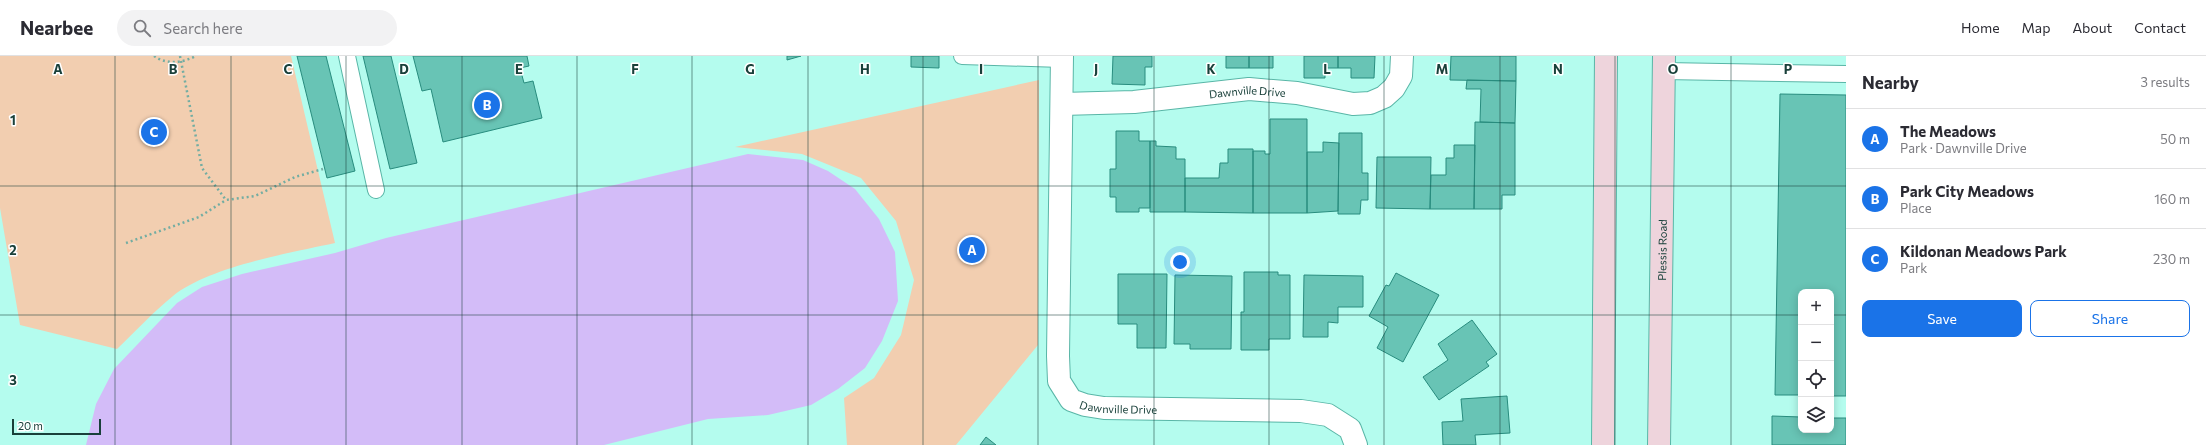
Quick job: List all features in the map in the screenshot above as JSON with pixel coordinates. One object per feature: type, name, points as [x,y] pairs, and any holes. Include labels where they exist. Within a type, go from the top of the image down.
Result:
[{"type":"main road","points":[[1603,445],[1606,56]]},
{"type":"main road","name":"Plessis Road","points":[[1659,445],[1664,64]]},
{"type":"street","name":"Dawnville Drive","points":[[1062,104],[1134,102],[1249,89],[1297,93],[1353,104],[1370,103],[1384,97],[1394,88],[1401,76],[1402,56]]},
{"type":"street","name":"Dawnville Drive","points":[[1062,57],[1058,356],[1060,381],[1071,400],[1085,405],[1104,408],[1301,411],[1328,415],[1350,429],[1356,445]]},
{"type":"lane","points":[[347,56],[376,190]]},
{"type":"lane","points":[[962,56],[1062,57]]},
{"type":"lane","points":[[1664,64],[1846,74]]},
{"type":"path","points":[[154,56],[165,61],[181,62],[196,56]]},
{"type":"path","points":[[180,56],[202,168],[226,200]]},
{"type":"path","points":[[126,244],[199,217],[226,200],[255,196],[295,177],[323,169]]},
{"type":"shaded area","points":[[0,56],[291,56],[335,243],[250,262],[207,277],[188,286],[173,296],[151,315],[117,349],[20,325],[0,208]]},
{"type":"shaded area","points":[[1039,80],[1038,345],[956,445],[847,445],[844,398],[874,378],[901,335],[914,280],[896,221],[861,178],[802,154],[735,147]]},
{"type":"shaded area","points":[[748,154],[803,160],[828,171],[855,189],[879,219],[895,252],[898,301],[882,341],[865,368],[838,389],[811,405],[768,415],[708,419],[604,445],[86,445],[96,404],[114,369],[177,303],[202,287],[242,274],[335,253],[386,238]]},
{"type":"building","points":[[297,56],[326,56],[355,171],[327,178]]},
{"type":"building","points":[[363,56],[391,56],[417,163],[390,169]]},
{"type":"building","points":[[413,56],[527,56],[529,66],[520,68],[524,83],[533,81],[542,118],[443,142],[431,89],[422,91]]},
{"type":"building","points":[[787,56],[801,56],[787,60]]},
{"type":"building","points":[[911,56],[939,56],[939,68],[911,67]]},
{"type":"building","points":[[1113,56],[1152,56],[1152,67],[1145,67],[1145,85],[1112,84]]},
{"type":"building","points":[[1226,56],[1249,56],[1249,68],[1226,68]]},
{"type":"building","points":[[1249,56],[1273,56],[1273,68],[1249,68]]},
{"type":"building","points":[[1304,56],[1338,56],[1338,68],[1325,68],[1325,78],[1304,78]]},
{"type":"building","points":[[1338,56],[1375,56],[1374,78],[1351,78],[1351,68],[1338,68]]},
{"type":"building","points":[[1451,56],[1516,56],[1516,81],[1450,80]]},
{"type":"building","points":[[1467,80],[1516,81],[1515,123],[1480,122],[1481,89],[1466,89]]},
{"type":"building","points":[[1780,94],[1846,95],[1846,396],[1834,396],[1834,289],[1798,289],[1798,395],[1775,395]]},
{"type":"building","points":[[1270,119],[1307,119],[1307,213],[1253,213],[1253,151],[1265,151],[1265,154],[1270,154]]},
{"type":"building","points":[[1475,122],[1515,123],[1515,195],[1502,195],[1502,209],[1474,209]]},
{"type":"building","points":[[1116,131],[1139,131],[1139,141],[1150,141],[1150,208],[1139,208],[1139,212],[1116,212],[1116,197],[1110,197],[1110,169],[1116,169]]},
{"type":"building","points":[[1339,133],[1362,133],[1362,173],[1368,173],[1368,200],[1361,200],[1360,214],[1338,214]]},
{"type":"building","points":[[1150,141],[1156,141],[1156,146],[1176,147],[1176,159],[1185,159],[1185,212],[1150,212]]},
{"type":"building","points":[[1323,142],[1339,143],[1338,211],[1307,213],[1307,152],[1323,152]]},
{"type":"building","points":[[1454,145],[1475,145],[1474,209],[1430,209],[1431,175],[1446,175],[1446,158],[1454,158]]},
{"type":"building","points":[[1228,149],[1253,149],[1253,213],[1185,212],[1185,178],[1219,178],[1220,163],[1228,163]]},
{"type":"building","points":[[1377,157],[1431,157],[1430,209],[1376,208]]},
{"type":"building","points":[[1244,272],[1278,272],[1278,275],[1290,275],[1290,339],[1269,339],[1269,350],[1241,350],[1241,312],[1244,312]]},
{"type":"building","points":[[1396,273],[1439,295],[1403,362],[1377,348],[1388,327],[1369,316],[1386,285],[1389,286]]},
{"type":"building","points":[[1118,274],[1167,274],[1166,348],[1137,348],[1137,324],[1118,324]]},
{"type":"building","points":[[1175,275],[1232,276],[1231,349],[1190,349],[1190,344],[1174,344]]},
{"type":"building","points":[[1304,275],[1363,276],[1363,307],[1338,307],[1338,323],[1328,322],[1328,337],[1303,337]]},
{"type":"building","points":[[1472,320],[1497,354],[1486,362],[1489,366],[1439,400],[1423,377],[1448,360],[1438,344]]},
{"type":"building","points":[[1507,396],[1510,433],[1475,435],[1476,445],[1443,445],[1442,422],[1463,421],[1461,399]]},
{"type":"building","points":[[1772,416],[1798,417],[1798,433],[1834,433],[1834,418],[1846,418],[1846,445],[1772,445]]},
{"type":"building","points":[[986,437],[996,445],[980,445]]},
{"type":"place","name":"Park City Meadows","points":[[487,105]]},
{"type":"place","name":"Kildonan Meadows Park","points":[[154,132]]},
{"type":"place","name":"The Meadows","points":[[972,250]]}]
